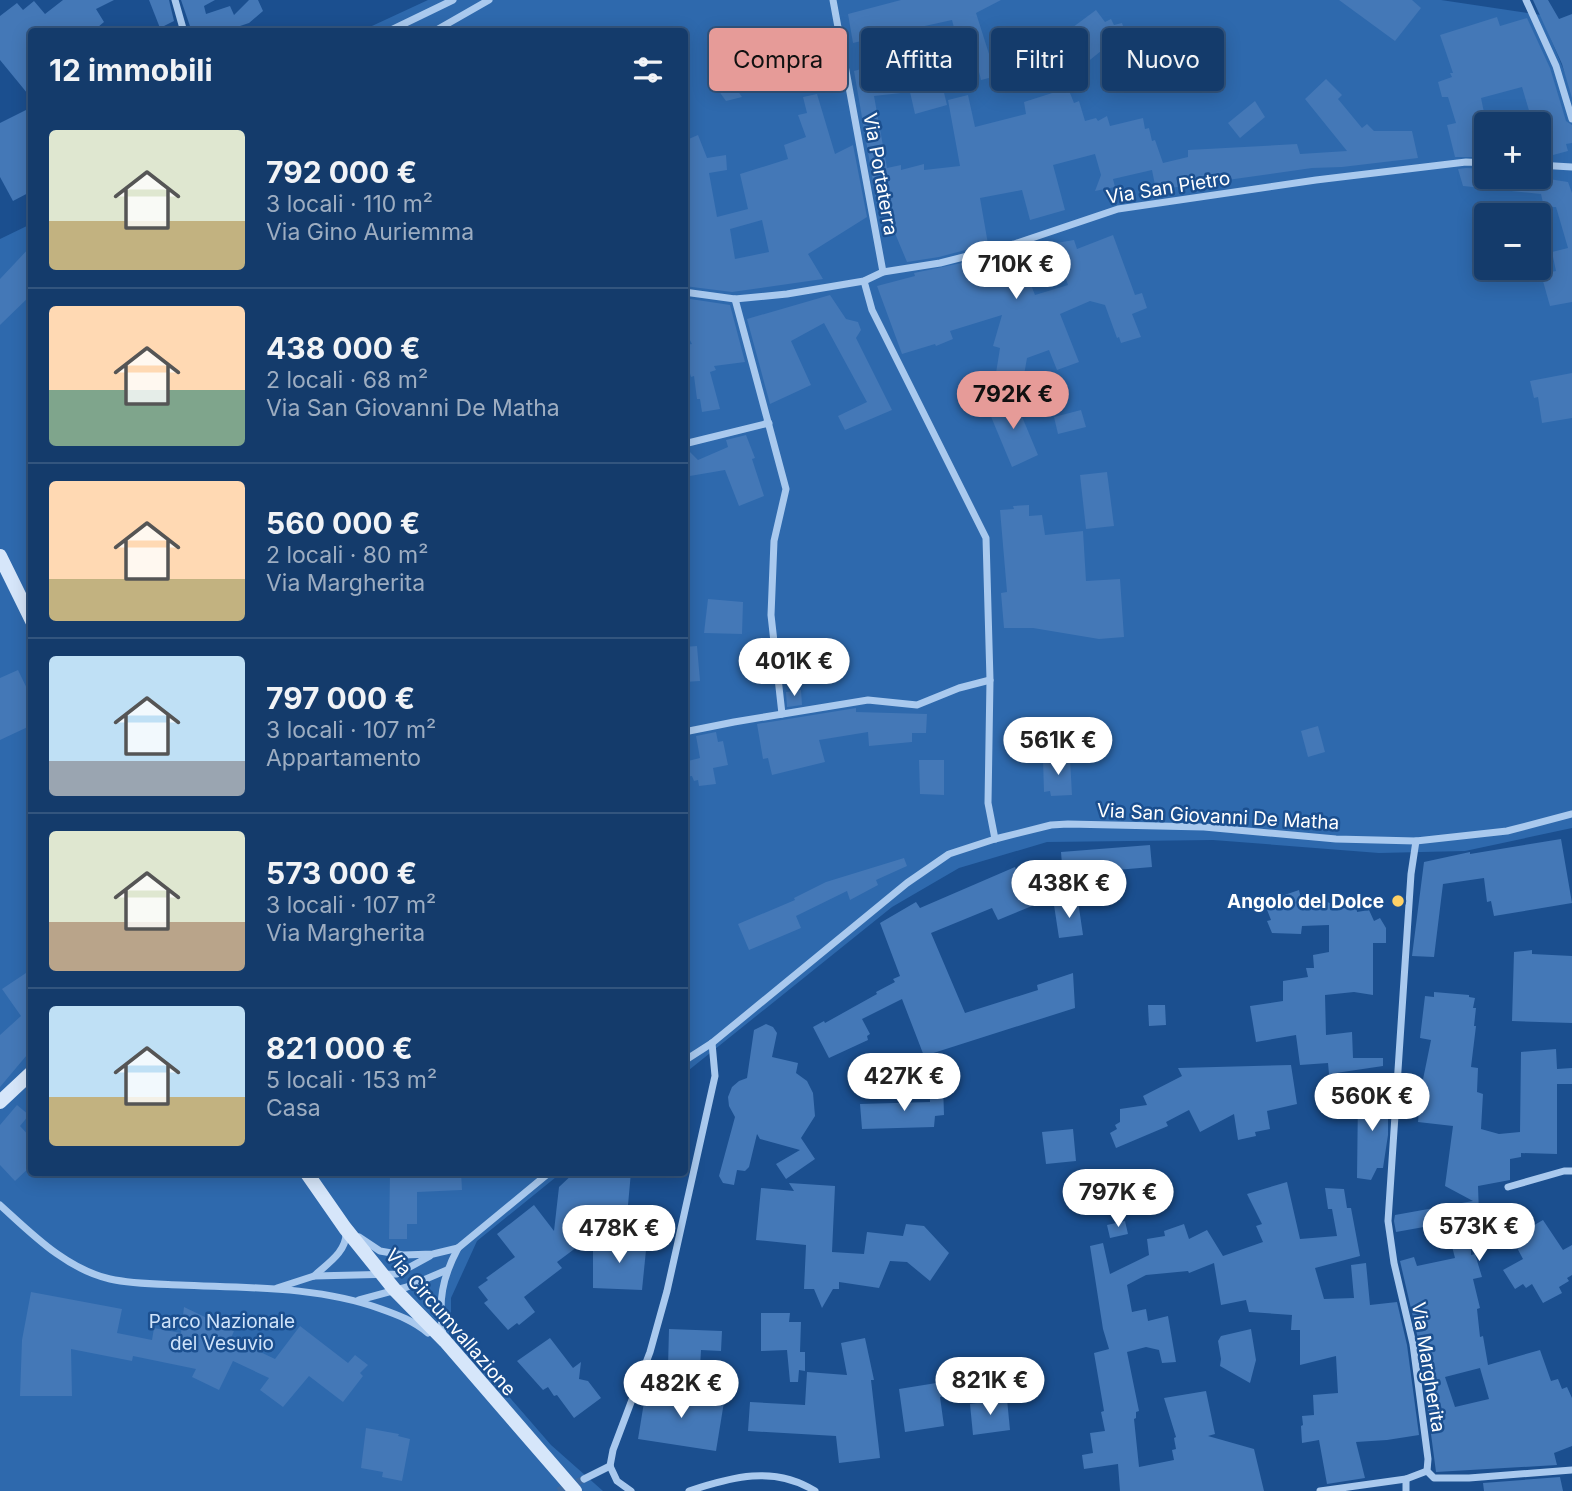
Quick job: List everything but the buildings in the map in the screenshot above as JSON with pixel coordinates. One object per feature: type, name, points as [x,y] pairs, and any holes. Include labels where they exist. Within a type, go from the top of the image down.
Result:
[{"type":"main road","points":[[0,556],[28,613]]},
{"type":"main road","points":[[0,1102],[28,1076]]},
{"type":"main road","name":"Via Circumvallazione","points":[[309,1176],[394,1289],[580,1485]]},
{"type":"street","points":[[175,0],[183,28]]},
{"type":"street","points":[[395,28],[453,0]]},
{"type":"street","points":[[440,28],[489,0]]},
{"type":"street","points":[[833,1],[843,0]]},
{"type":"street","points":[[1527,0],[1556,66],[1572,119]]},
{"type":"street","name":"Via Portaterra","points":[[833,1],[883,272]]},
{"type":"street","name":"Via San Pietro","points":[[688,293],[735,299],[787,294],[864,281],[883,272],[940,263],[1014,244],[1118,209],[1316,180],[1474,162]]},
{"type":"street","points":[[1551,166],[1572,167]]},
{"type":"street","points":[[864,281],[872,310],[986,538],[990,680],[988,803],[995,839]]},
{"type":"street","points":[[735,299],[786,489],[774,541],[771,615],[782,714]]},
{"type":"street","points":[[688,443],[769,423]]},
{"type":"street","points":[[688,731],[868,700],[917,705],[959,688],[990,680]]},
{"type":"street","name":"Via San Giovanni De Matha","points":[[688,1059],[712,1043],[907,883],[949,855],[995,839],[1051,825],[1068,824],[1205,827],[1336,839],[1416,841],[1507,831],[1572,814]]},
{"type":"street","name":"Via Margherita","points":[[1416,841],[1412,866],[1388,1221],[1394,1263],[1413,1345],[1428,1459],[1427,1471]]},
{"type":"street","points":[[631,1491],[617,1481],[610,1466],[613,1450],[650,1352],[667,1291],[715,1076],[712,1043]]},
{"type":"street","points":[[1508,1187],[1572,1171]]},
{"type":"street","points":[[444,1341],[439,1308],[447,1270],[458,1248],[545,1176]]},
{"type":"street","points":[[0,1205],[64,1259],[86,1271],[111,1279],[274,1289],[358,1301],[419,1325],[455,1356]]},
{"type":"street","points":[[342,1222],[363,1241],[380,1251],[403,1255],[433,1254],[458,1248]]},
{"type":"street","points":[[314,1276],[336,1257],[345,1244],[342,1222]]},
{"type":"street","points":[[274,1289],[314,1276],[397,1274],[433,1254]]},
{"type":"street","points":[[358,1301],[407,1287],[447,1270]]},
{"type":"street","points":[[580,1485],[610,1466]]},
{"type":"street","points":[[1320,1491],[1406,1479],[1427,1471],[1434,1478],[1469,1478],[1572,1470]]},
{"type":"street","points":[[689,1491],[746,1475],[775,1476],[815,1491]]},
{"type":"street","points":[[1406,1479],[1406,1491]]},
{"type":"green space","points":[[428,0],[1441,0],[1541,15],[1572,90],[1572,828],[1465,851],[1379,853],[1213,840],[1047,842],[959,868],[892,907],[688,1071],[688,28],[368,28]]},
{"type":"green space","name":"Parco Nazionale del Vesuvio","points":[[28,225],[28,1176],[557,1176],[477,1241],[451,1298],[451,1339],[458,1338],[551,1445],[603,1491],[0,1491],[0,239]]},
{"type":"tunnel","points":[[558,1491],[584,1479]]},
{"type":"place","name":"Angolo del Dolce","points":[[1398,901]]}]
